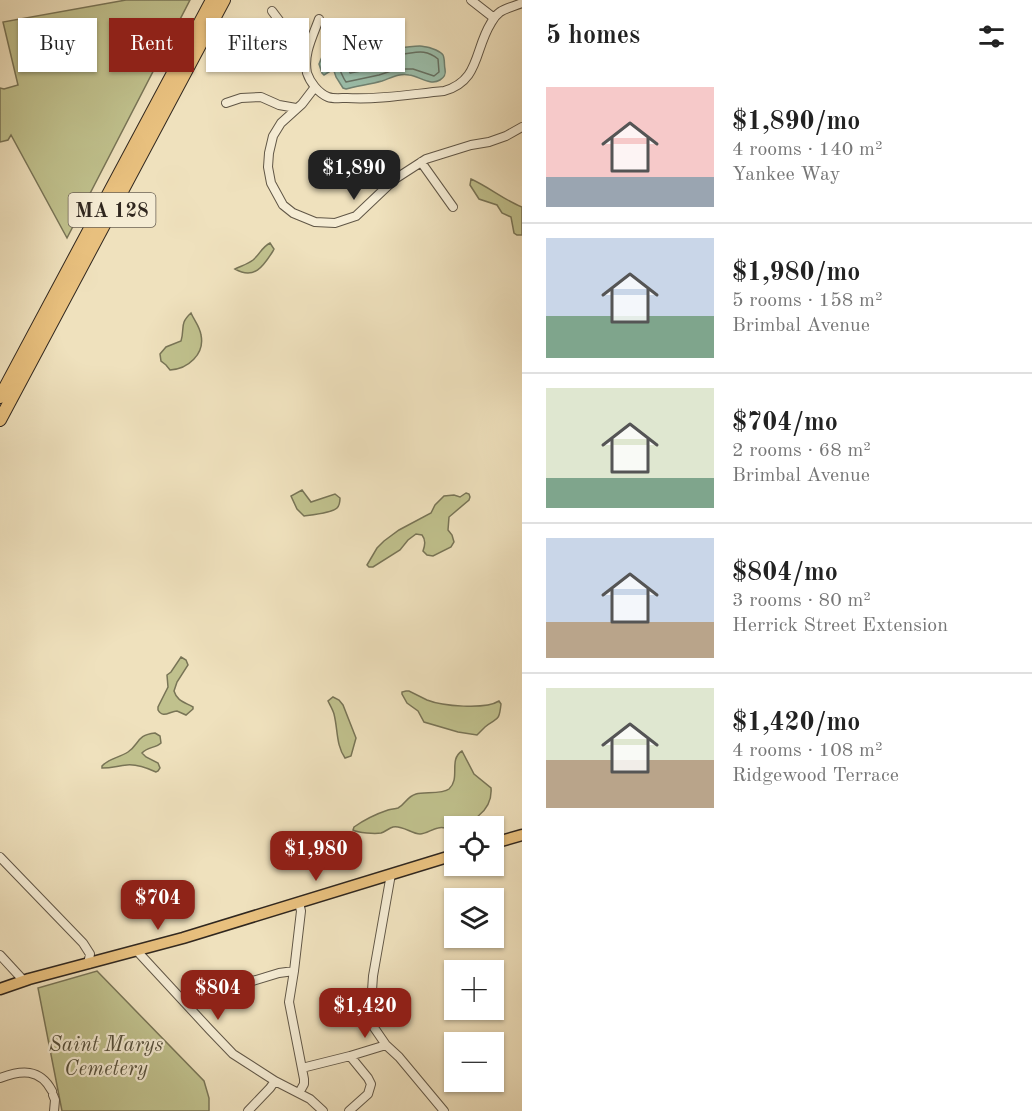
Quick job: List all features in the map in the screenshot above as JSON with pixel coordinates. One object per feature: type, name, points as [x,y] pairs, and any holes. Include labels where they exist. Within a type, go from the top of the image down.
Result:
[{"type":"highway","name":"MA 128","points":[[0,397],[212,0]]},
{"type":"highway","name":"MA 128","points":[[0,420],[224,0]]},
{"type":"main road","points":[[504,840],[522,835]]},
{"type":"main road","points":[[0,988],[136,951],[444,858]]},
{"type":"street","points":[[471,0],[494,18]]},
{"type":"street","points":[[307,72],[315,87],[328,97],[360,99],[444,91],[464,82],[469,76],[489,27],[499,12],[522,3]]},
{"type":"street","points":[[272,11],[277,18]]},
{"type":"street","points":[[309,45],[319,19]]},
{"type":"street","points":[[315,87],[302,104],[281,123],[273,136],[268,167],[271,183],[283,205],[293,213],[315,222],[334,223],[356,216],[395,179],[421,162],[471,144],[489,142],[522,127]]},
{"type":"street","points":[[226,103],[241,98],[261,97],[279,105],[296,108]]},
{"type":"street","points":[[421,162],[453,207]]},
{"type":"street","points":[[0,857],[82,943],[90,954],[88,964]]},
{"type":"street","points":[[391,874],[373,976],[370,1020],[386,1045],[399,1057],[444,1111]]},
{"type":"street","points":[[299,903],[301,911],[289,1002],[304,1082],[299,1093]]},
{"type":"street","points":[[136,951],[233,1054],[275,1081],[314,1102],[323,1111]]},
{"type":"street","points":[[0,955],[24,981]]},
{"type":"street","points":[[184,1002],[279,973],[294,971]]},
{"type":"street","points":[[302,1068],[386,1045]]},
{"type":"street","points":[[349,1111],[368,1094],[371,1084],[350,1056]]},
{"type":"street","points":[[0,1078],[18,1072],[27,1072],[46,1080],[55,1100],[54,1111]]},
{"type":"street","points":[[248,1111],[275,1081]]},
{"type":"green space","points":[[126,0],[190,0],[181,18],[109,18],[109,72],[153,72],[67,238],[11,135],[8,140],[0,142],[0,88],[18,85],[3,22],[18,19],[18,72],[97,72],[97,18],[25,18]]},
{"type":"green space","points":[[471,179],[522,207],[522,235],[514,233],[511,217],[502,213],[497,205],[479,199],[470,185]]},
{"type":"green space","points":[[270,243],[274,249],[262,267],[248,273],[235,269],[253,260]]},
{"type":"green space","points":[[191,313],[198,326],[202,342],[198,354],[183,367],[170,370],[161,361],[160,354],[166,347],[181,341],[184,323]]},
{"type":"green space","points":[[302,490],[311,502],[335,494],[340,498],[339,504],[331,511],[304,516],[297,509],[291,496]]},
{"type":"green space","points":[[466,493],[469,494],[469,500],[449,517],[448,530],[454,542],[451,547],[433,556],[427,555],[423,551],[425,543],[422,535],[416,534],[400,550],[373,567],[367,565],[384,541],[431,513],[444,496],[460,497]]},
{"type":"green space","points":[[181,657],[188,665],[174,691],[179,699],[193,709],[186,715],[177,711],[162,714],[158,707],[168,687],[167,675]]},
{"type":"green space","points":[[409,691],[427,700],[453,705],[474,706],[499,701],[501,704],[497,719],[477,735],[424,722],[418,711],[407,703],[402,694],[402,692]]},
{"type":"green space","points":[[333,697],[343,705],[356,738],[351,756],[345,758],[339,743],[334,714],[328,701]]},
{"type":"green space","points":[[155,733],[160,736],[161,743],[142,753],[158,763],[160,768],[158,771],[131,765],[102,768],[108,761],[132,749],[144,736]]},
{"type":"green space","points":[[462,751],[474,774],[491,788],[488,804],[478,816],[444,816],[444,828],[422,834],[396,827],[378,833],[362,833],[353,830],[370,817],[398,808],[413,795],[443,792],[449,789],[454,780],[458,755]]},
{"type":"green space","name":"Saint Marys Cemetery","points":[[97,971],[204,1081],[209,1098],[209,1111],[62,1111],[38,988]]},
{"type":"water","points":[[405,47],[430,47],[444,57],[445,75],[436,82],[402,75],[346,89],[334,72],[405,72]]}]
